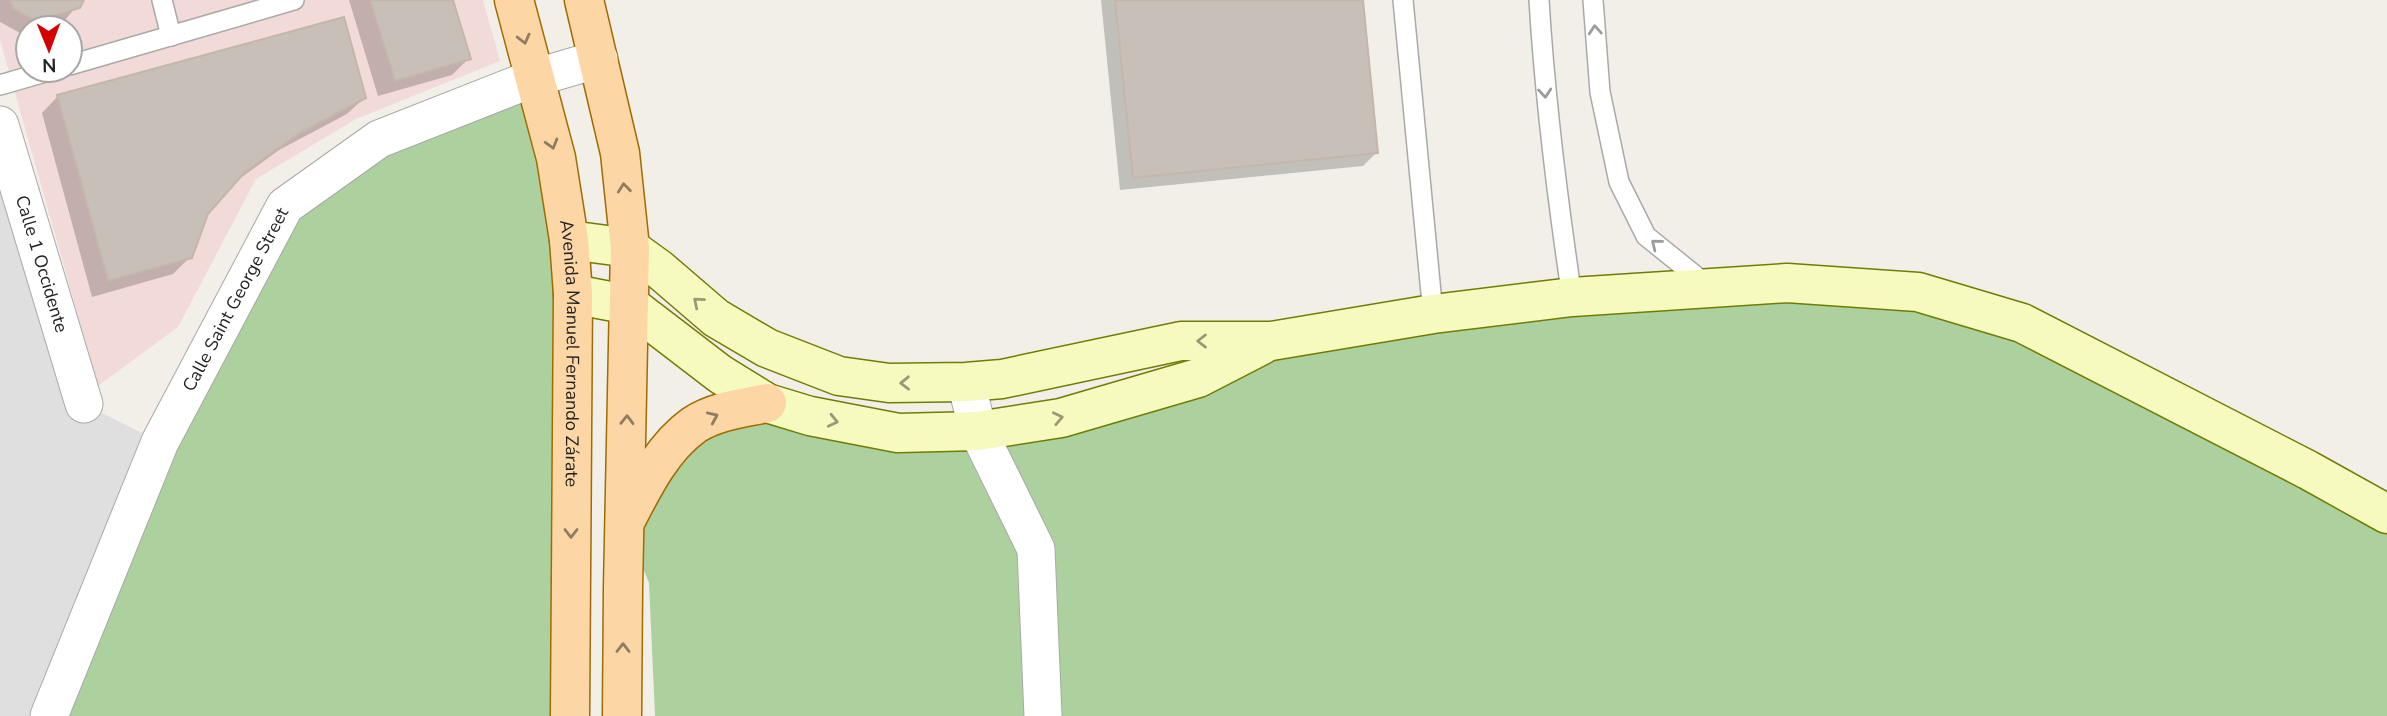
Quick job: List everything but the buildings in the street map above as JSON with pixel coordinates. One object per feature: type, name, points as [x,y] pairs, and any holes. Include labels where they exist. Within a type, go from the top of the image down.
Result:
[{"type":"main road","name":"Avenida Manuel Fernando Zárate","points":[[514,0],[556,158],[569,240],[573,293],[570,716]]},
{"type":"main road","points":[[584,0],[620,153],[630,248],[622,716]]},
{"type":"main road","points":[[625,523],[646,482],[668,450],[695,425],[722,412],[767,403]]},
{"type":"street","name":"Calle Saint George Street","points":[[49,716],[160,442],[285,206],[379,139],[534,78],[599,59]]},
{"type":"street","name":"Calle 1 Occidente","points":[[0,125],[84,404]]},
{"type":"street","points":[[569,240],[630,248],[716,318],[767,348],[839,376],[889,383],[1002,379],[1181,341],[1270,341],[1433,314],[1572,296],[1787,284],[1918,292],[2022,323],[2308,470],[2387,514]]},
{"type":"street","points":[[573,293],[630,305],[720,374],[767,403],[810,416],[898,433],[978,431],[1061,418],[1198,378],[1270,341]]},
{"type":"street","points":[[966,382],[978,431],[1036,549],[1043,716]]},
{"type":"lane","points":[[162,0],[171,36]]},
{"type":"lane","points":[[84,61],[294,0]]},
{"type":"lane","points":[[1403,0],[1433,314]]},
{"type":"lane","points":[[1539,0],[1544,92],[1572,296]]},
{"type":"lane","points":[[1592,0],[1600,92],[1619,182],[1646,236],[1709,287]]},
{"type":"shaded area","points":[[0,0],[483,0],[500,61],[356,119],[256,179],[178,327],[98,386],[0,40]]},
{"type":"shaded area","points":[[0,163],[84,404],[160,442],[49,716],[0,716]]},
{"type":"green space","points":[[534,78],[573,294],[562,716],[49,716],[285,206]]},
{"type":"green space","points":[[1918,292],[2387,520],[2387,716],[655,716],[649,583],[625,523],[722,412],[978,431],[1433,314]]}]
